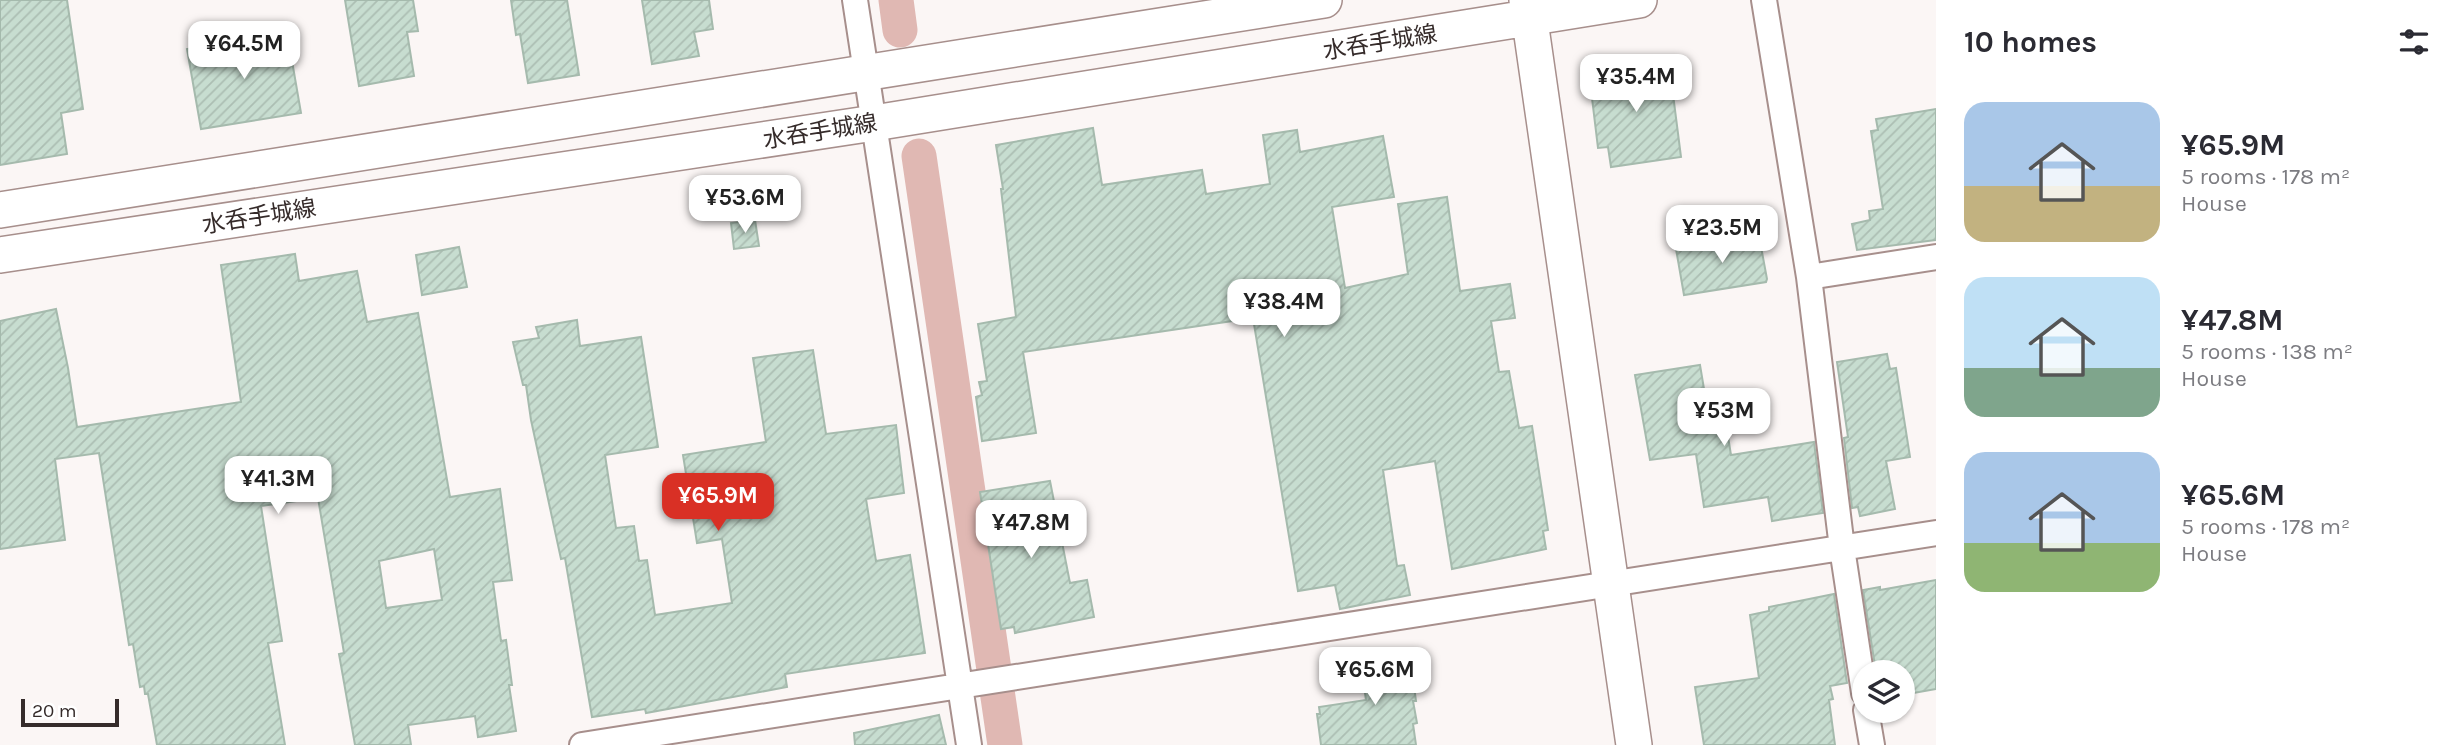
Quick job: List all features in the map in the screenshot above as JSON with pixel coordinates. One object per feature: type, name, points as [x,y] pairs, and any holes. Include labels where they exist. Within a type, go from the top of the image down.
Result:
[{"type":"main road","name":"水呑手城線","points":[[0,210],[1324,0]]},
{"type":"main road","name":"水呑手城線","points":[[0,255],[874,123],[1528,9],[1639,0]]},
{"type":"main road","points":[[1528,9],[1634,745]]},
{"type":"street","points":[[855,0],[969,745]]},
{"type":"street","points":[[1764,0],[1809,276],[1842,548],[1859,660]]},
{"type":"street","points":[[1809,276],[1936,257]]},
{"type":"street","points":[[582,745],[1936,533]]},
{"type":"street","points":[[1868,723],[1872,745]]},
{"type":"building","points":[[0,0],[67,0],[83,109],[61,113],[67,154],[0,165]]},
{"type":"building","points":[[345,0],[413,0],[418,31],[407,32],[414,76],[359,86]]},
{"type":"building","points":[[511,0],[567,0],[579,75],[528,83],[520,34],[516,35]]},
{"type":"building","points":[[642,0],[709,0],[713,29],[694,32],[699,56],[652,64]]},
{"type":"building","points":[[287,32],[301,113],[201,129],[187,49]]},
{"type":"building","points":[[1669,63],[1681,157],[1611,167],[1608,147],[1598,148],[1589,73]]},
{"type":"building","points":[[1936,109],[1936,240],[1857,250],[1852,224],[1870,220],[1869,211],[1883,209],[1871,131],[1878,130],[1876,119]]},
{"type":"building","points":[[1093,128],[1102,185],[1202,170],[1206,194],[1270,184],[1263,135],[1297,130],[1300,152],[1383,136],[1394,197],[1332,207],[1345,288],[1408,274],[1398,204],[1447,197],[1460,291],[1510,284],[1515,318],[1491,321],[1499,372],[1509,371],[1519,428],[1532,426],[1548,530],[1543,531],[1546,549],[1452,569],[1435,461],[1383,470],[1397,566],[1404,565],[1410,595],[1340,609],[1335,585],[1298,591],[1253,318],[1023,352],[1036,433],[982,441],[976,397],[982,395],[979,382],[987,381],[978,324],[1016,317],[996,145]]},
{"type":"building","points":[[755,220],[759,246],[734,249],[731,223]]},
{"type":"building","points":[[1759,236],[1766,282],[1684,295],[1676,249]]},
{"type":"building","points":[[459,247],[467,287],[422,295],[416,255]]},
{"type":"building","points":[[295,254],[299,281],[357,271],[367,322],[418,313],[450,497],[500,489],[512,580],[493,582],[501,641],[506,640],[516,731],[478,737],[475,716],[408,725],[411,745],[355,745],[339,654],[344,653],[318,498],[261,506],[282,641],[268,643],[285,745],[157,745],[148,694],[145,694],[144,686],[140,687],[133,644],[129,645],[99,453],[55,459],[65,540],[0,549],[0,321],[56,309],[77,427],[241,402],[221,265]],"holes":[[[434,549],[442,600],[386,608],[379,561]]]},
{"type":"building","points":[[577,320],[580,346],[641,337],[658,447],[605,455],[616,528],[634,526],[639,561],[647,560],[655,615],[732,603],[722,539],[697,543],[683,455],[766,442],[753,358],[813,350],[826,434],[896,425],[904,493],[866,499],[876,561],[910,555],[925,653],[785,674],[787,687],[646,713],[645,709],[592,717],[565,558],[561,559],[526,385],[523,385],[513,342],[539,338],[536,327]]},
{"type":"building","points":[[1887,354],[1890,369],[1896,368],[1910,457],[1886,461],[1895,509],[1860,516],[1858,507],[1852,508],[1844,438],[1848,437],[1837,362]]},
{"type":"building","points":[[1700,365],[1706,401],[1722,399],[1731,455],[1814,442],[1823,513],[1772,521],[1768,497],[1704,507],[1696,454],[1650,460],[1635,375]]},
{"type":"building","points":[[1050,481],[1070,583],[1087,580],[1094,617],[1015,633],[1014,627],[1001,629],[980,492]]},
{"type":"building","points":[[1936,580],[1936,689],[1915,693],[1915,660],[1874,660],[1863,590],[1880,587],[1880,590]]},
{"type":"building","points":[[1834,594],[1847,683],[1830,686],[1833,699],[1829,700],[1835,745],[1704,745],[1695,687],[1759,678],[1750,615],[1769,611],[1769,607]]},
{"type":"building","points":[[1409,650],[1416,701],[1413,701],[1417,723],[1413,724],[1416,745],[1321,745],[1317,714],[1320,714],[1319,707],[1366,700],[1360,658]]},
{"type":"building","points":[[939,715],[946,745],[855,745],[854,733]]},
{"type":"waterway","points":[[896,0],[900,30]]},
{"type":"waterway","points":[[919,156],[1005,745]]}]
